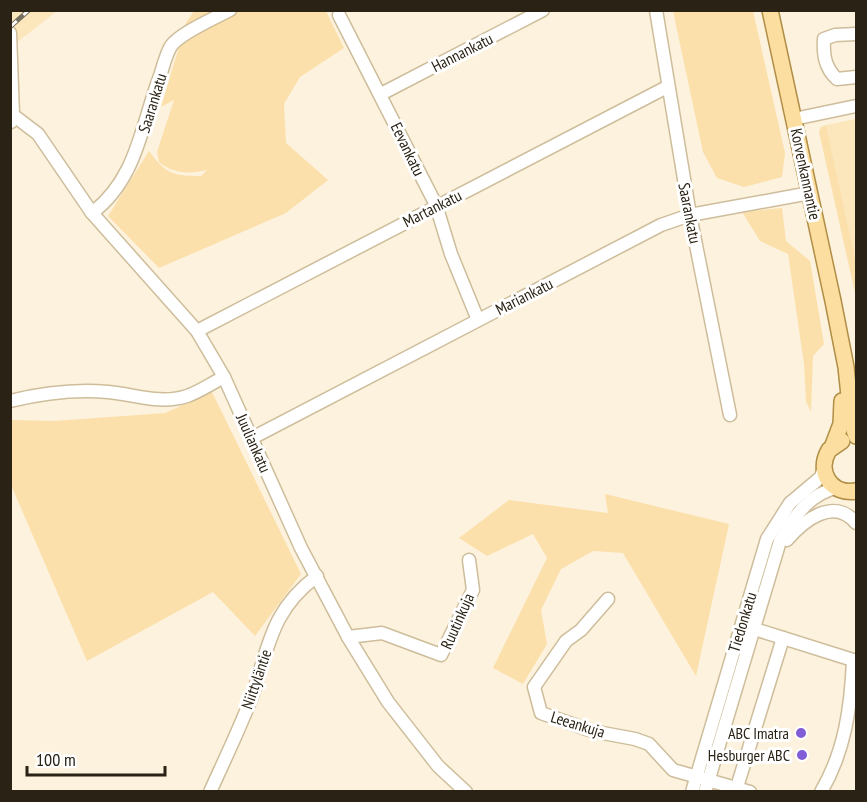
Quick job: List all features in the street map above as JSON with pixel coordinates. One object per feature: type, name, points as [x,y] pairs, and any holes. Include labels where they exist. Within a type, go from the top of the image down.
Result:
[{"type":"main road","name":"Korvenkannantie","points":[[770,10],[846,367],[852,424],[856,436]]},
{"type":"main road","name":"Korvenkannantie","points":[[824,470],[825,456],[833,445],[841,424],[839,338]]},
{"type":"main road","points":[[833,445],[846,440],[856,441]]},
{"type":"main road","points":[[824,470],[826,477],[849,493]]},
{"type":"street","name":"Saarankatu","points":[[92,213],[107,202],[125,178],[139,147],[155,89],[172,45],[230,10]]},
{"type":"street","name":"Hannankatu","points":[[381,94],[543,10]]},
{"type":"street","name":"Saarankatu","points":[[656,10],[690,215],[730,415]]},
{"type":"street","name":"Eevankatu","points":[[339,15],[436,205],[451,255],[478,320]]},
{"type":"street","points":[[10,33],[12,119]]},
{"type":"street","points":[[856,34],[835,35],[824,39],[823,53],[830,73],[837,79],[856,77]]},
{"type":"street","name":"Martankatu","points":[[197,331],[667,87]]},
{"type":"street","points":[[794,119],[856,106]]},
{"type":"street","name":"Juuliankatu","points":[[12,119],[38,134],[92,213],[197,331],[224,377],[316,576],[348,637],[388,702],[438,766],[466,792]]},
{"type":"street","name":"Mariankatu","points":[[252,438],[662,225],[690,215],[810,194]]},
{"type":"street","points":[[10,401],[38,394],[70,391],[109,392],[151,400],[186,397],[224,377]]},
{"type":"street","name":"Tiedonkatu","points":[[705,792],[703,778],[741,625],[767,539],[790,503],[821,477],[824,470]]},
{"type":"street","name":"Tiedonkatu","points":[[692,792],[703,778],[787,528],[799,512],[821,493],[849,493]]},
{"type":"street","name":"Tiedonkatu","points":[[775,559],[796,529],[816,514],[836,512],[856,523]]},
{"type":"street","name":"Ruutinkuja","points":[[348,637],[382,633],[441,655],[473,590],[469,560]]},
{"type":"street","name":"Niittyläntie","points":[[210,792],[250,700],[282,610],[297,591],[316,576]]},
{"type":"street","name":"Leeankuja","points":[[608,599],[581,630],[566,641],[534,687],[541,713],[592,731],[649,744],[673,770],[703,778]]},
{"type":"street","points":[[741,625],[853,660],[850,715],[833,771],[821,792]]},
{"type":"street","points":[[737,788],[783,638]]},
{"type":"street","points":[[703,778],[750,792]]},
{"type":"shaded area","points":[[11,11],[57,11],[11,47]]},
{"type":"shaded area","points":[[194,11],[326,11],[344,48],[300,77],[284,104],[286,143],[328,180],[286,213],[159,268],[108,216],[149,151],[160,165],[177,174],[201,176],[207,170],[188,172],[170,169],[159,162],[157,152],[174,100],[161,107],[186,23]]},
{"type":"shaded area","points":[[673,11],[753,11],[785,153],[782,177],[744,187],[717,178],[703,152]]},
{"type":"shaded area","points":[[856,119],[856,262],[826,125]]},
{"type":"shaded area","points":[[826,125],[856,262],[856,297],[819,132],[821,127]]},
{"type":"shaded area","points":[[782,208],[786,241],[810,261],[824,344],[813,356],[811,412],[806,401],[804,364],[788,254],[760,241],[742,212]]},
{"type":"shaded area","points":[[212,392],[301,574],[255,636],[213,592],[87,661],[11,485],[11,420],[54,421],[165,413]]},
{"type":"shaded area","points":[[605,494],[729,524],[696,676],[623,553],[593,551],[561,569],[541,610],[547,644],[523,684],[493,668],[547,558],[533,534],[487,556],[459,538],[509,500],[608,513]]},
{"type":"railway","points":[[10,27],[29,10]]},
{"type":"place","name":"ABC Imatra","points":[[801,733]]},
{"type":"place","name":"Hesburger ABC","points":[[802,755]]}]
